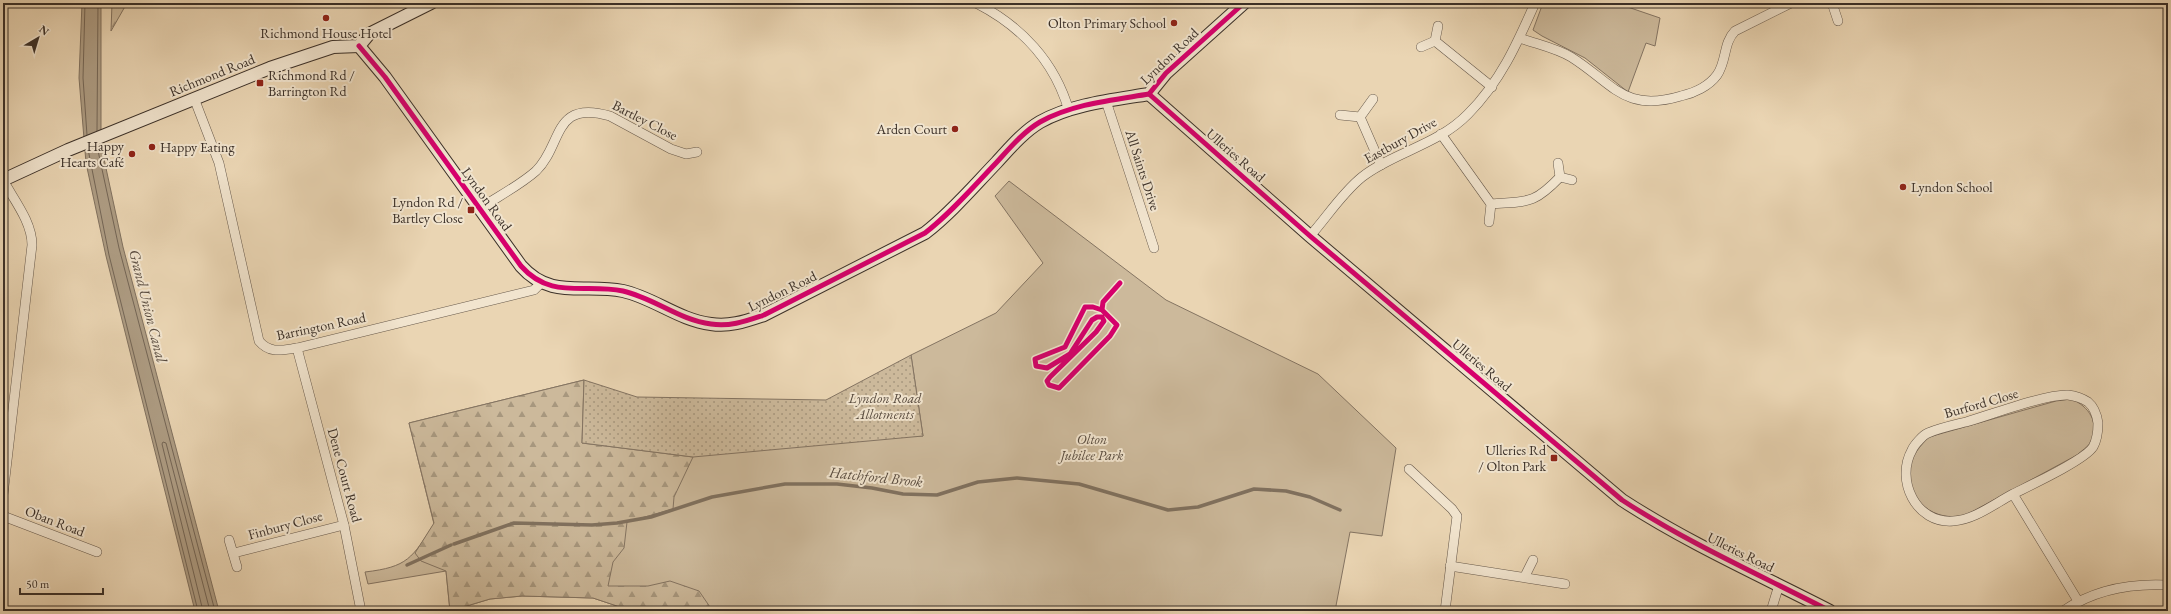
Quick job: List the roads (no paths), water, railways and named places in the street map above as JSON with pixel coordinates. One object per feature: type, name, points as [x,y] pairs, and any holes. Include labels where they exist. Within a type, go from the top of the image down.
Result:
[{"type":"street","points":[[359,46],[370,34],[431,3]]},
{"type":"street","points":[[976,3],[997,14],[1032,43],[1059,85],[1069,111]]},
{"type":"street","name":"Lyndon Road","points":[[359,46],[385,77],[479,209],[530,277],[553,287],[623,291],[694,321],[712,324],[737,324],[758,317],[925,234],[944,219],[1013,144],[1040,123],[1069,111],[1106,101],[1149,94],[1166,73],[1244,3]]},
{"type":"street","name":"Eastbury Drive","points":[[1310,236],[1346,192],[1362,177],[1381,165],[1422,146],[1467,115],[1492,87],[1520,38],[1535,3]]},
{"type":"street","points":[[1520,38],[1570,57],[1624,96],[1654,103],[1685,95],[1701,88],[1717,75],[1722,64],[1728,38],[1735,31],[1791,3]]},
{"type":"street","points":[[1832,3],[1838,21]]},
{"type":"street","points":[[1435,41],[1438,26]]},
{"type":"street","points":[[1421,47],[1435,41]]},
{"type":"street","points":[[1435,41],[1492,87]]},
{"type":"street","name":"Richmond Road","points":[[3,180],[109,133],[270,68],[333,47],[359,46]]},
{"type":"street","name":"Ulleries Road","points":[[1149,94],[1310,236],[1622,500],[1663,526],[1830,611]]},
{"type":"street","name":"Barrington Road","points":[[194,98],[219,163],[259,341],[270,349],[277,351],[297,348],[534,290],[541,283]]},
{"type":"street","points":[[1360,117],[1373,99]]},
{"type":"street","name":"All Saints Drive","points":[[1106,101],[1154,248]]},
{"type":"street","name":"Bartley Close","points":[[479,209],[535,171],[546,159],[563,124],[572,117],[581,114],[601,113],[610,116],[671,149],[686,154],[697,152]]},
{"type":"street","points":[[1340,115],[1360,117]]},
{"type":"street","points":[[1360,117],[1381,165]]},
{"type":"street","points":[[1441,134],[1491,204],[1489,222]]},
{"type":"street","points":[[1558,163],[1560,177]]},
{"type":"street","points":[[1491,204],[1532,200],[1545,192],[1560,177]]},
{"type":"street","points":[[1560,177],[1572,180]]},
{"type":"street","points":[[3,180],[32,235],[3,495]]},
{"type":"street","name":"Dene Court Road","points":[[297,348],[344,525],[361,611]]},
{"type":"street","name":"Burford Close","points":[[2067,395],[2079,397],[2089,404],[2097,416],[2098,430],[2093,447],[2083,456],[2013,494],[1967,519],[1952,521],[1938,519],[1919,507],[1908,490],[1905,482],[1905,470],[1912,450],[1927,433],[2044,399],[2067,395]]},
{"type":"street","points":[[1409,469],[1452,509],[1457,516],[1445,611]]},
{"type":"street","points":[[2013,494],[2078,602]]},
{"type":"street","name":"Oban Road","points":[[3,516],[97,552]]},
{"type":"street","name":"Finbury Close","points":[[234,553],[344,525]]},
{"type":"street","name":"Finbury Close","points":[[229,540],[237,567]]},
{"type":"street","points":[[1525,576],[1533,560]]},
{"type":"street","points":[[1450,566],[1525,576],[1566,584]]},
{"type":"street","points":[[2063,611],[2078,602],[2110,589],[2142,584],[2168,585]]},
{"type":"street","points":[[1771,611],[1779,585]]},
{"type":"water","points":[[82,3],[101,3],[101,145],[123,247],[219,611],[195,611],[106,256],[86,163],[79,78]]},
{"type":"waterway","name":"Hatchford Brook","points":[[454,544],[514,523],[592,525],[617,523],[651,517],[712,497],[785,484],[837,484],[872,488],[903,494],[937,495],[978,482],[1017,478],[1079,484],[1168,510],[1198,507],[1254,489],[1286,491],[1310,497],[1340,510]]},
{"type":"waterway","name":"Hatchford Brook","points":[[407,565],[451,545]]},
{"type":"place","name":"Richmond House Hotel","points":[[326,18]]},
{"type":"place","name":"Olton Primary School","points":[[1174,23]]},
{"type":"place","name":"Richmond Rd / Barrington Rd","points":[[260,83]]},
{"type":"place","name":"Arden Court","points":[[955,129]]},
{"type":"place","name":"Happy Eating","points":[[152,147]]},
{"type":"place","name":"Happy Hearts Café","points":[[132,154]]},
{"type":"place","name":"Lyndon School","points":[[1903,187]]},
{"type":"place","name":"Lyndon Rd / Bartley Close","points":[[471,210]]},
{"type":"place","name":"Ulleries Rd / Olton Park","points":[[1554,458]]},
{"type":"water label","name":"Grand Union Canal","points":[[148,306]]},
{"type":"park label","name":"Lyndon Road Allotments","points":[[885,406]]},
{"type":"park label","name":"Olton Jubilee Park","points":[[1092,448]]}]
